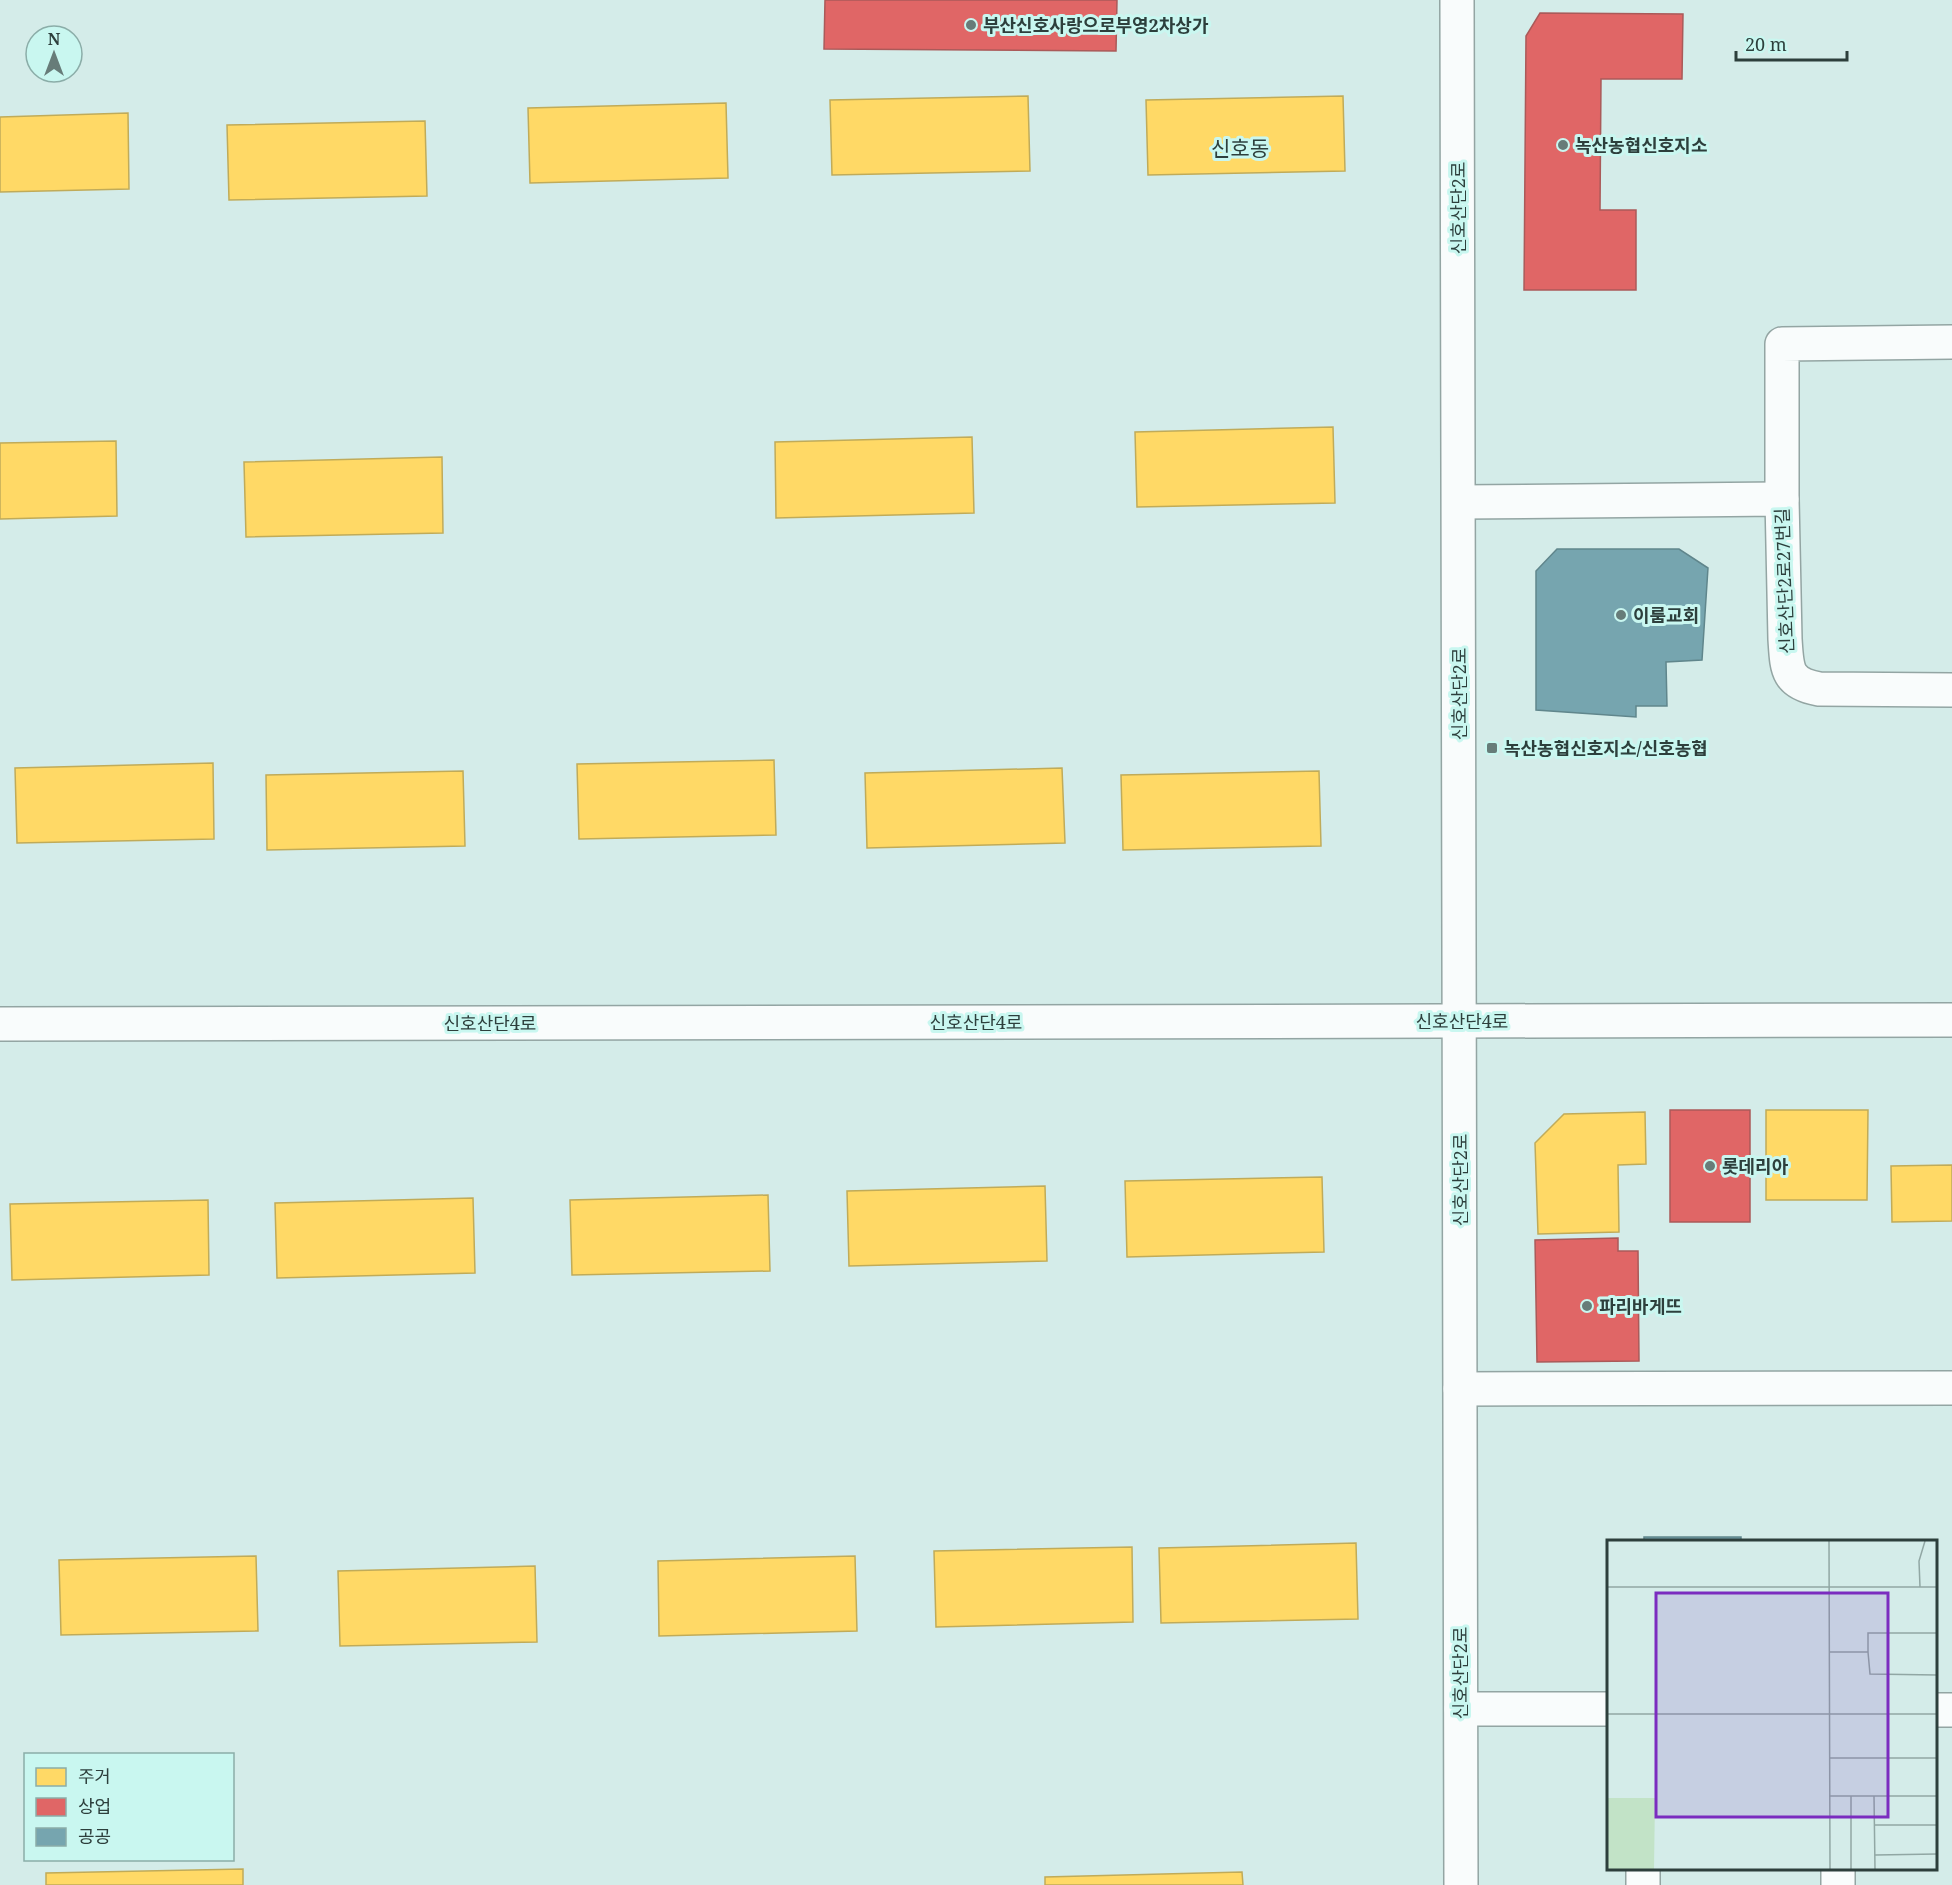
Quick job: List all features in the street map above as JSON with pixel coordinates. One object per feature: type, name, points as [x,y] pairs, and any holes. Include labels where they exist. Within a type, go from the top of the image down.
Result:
[{"type":"main road","name":"신호산단2로","points":[[1457,0],[1461,1885]]},
{"type":"main road","points":[[1782,499],[1782,344],[1952,342]]},
{"type":"main road","name":"신호산단2로27번길","points":[[1458,502],[1782,499],[1785,639],[1790,672],[1796,681],[1819,689],[1952,690]]},
{"type":"main road","name":"신호산단4로","points":[[0,1024],[1952,1020]]},
{"type":"main road","points":[[1460,1389],[1952,1388]]},
{"type":"main road","points":[[1461,1709],[1607,1709]]},
{"type":"main road","points":[[1838,1870],[1839,1885]]},
{"type":"building: 주거","points":[[1028,96],[1030,171],[832,175],[830,100]]},
{"type":"building: 주거","points":[[1343,96],[1345,171],[1148,175],[1146,100]]},
{"type":"building: 주거","points":[[726,103],[728,178],[530,183],[528,108]]},
{"type":"building: 주거","points":[[128,113],[129,189],[0,192],[0,117]]},
{"type":"building: 주거","points":[[425,121],[427,196],[229,200],[227,125]]},
{"type":"building: 주거","points":[[1333,427],[1335,503],[1137,507],[1135,432]]},
{"type":"building: 주거","points":[[972,437],[974,513],[776,518],[775,442]]},
{"type":"building: 주거","points":[[116,441],[117,516],[0,519],[0,443]]},
{"type":"building: 주거","points":[[442,457],[443,533],[246,537],[244,462]]},
{"type":"building: 주거","points":[[774,760],[776,835],[579,839],[577,764]]},
{"type":"building: 주거","points":[[213,763],[214,839],[17,843],[15,768]]},
{"type":"building: 주거","points":[[1062,768],[1065,843],[867,848],[865,773]]},
{"type":"building: 주거","points":[[463,771],[465,846],[267,850],[266,775]]},
{"type":"building: 주거","points":[[1319,771],[1321,846],[1123,850],[1121,775]]},
{"type":"building: 주거","points":[[1766,1110],[1868,1110],[1867,1200],[1766,1200]]},
{"type":"building: 주거","points":[[1645,1112],[1646,1164],[1618,1165],[1619,1232],[1538,1234],[1535,1143],[1564,1114]]},
{"type":"building: 주거","points":[[1952,1165],[1952,1221],[1892,1222],[1891,1166]]},
{"type":"building: 주거","points":[[1322,1177],[1324,1252],[1127,1257],[1125,1181]]},
{"type":"building: 주거","points":[[1045,1186],[1047,1261],[849,1266],[847,1191]]},
{"type":"building: 주거","points":[[768,1195],[770,1271],[572,1275],[570,1200]]},
{"type":"building: 주거","points":[[473,1198],[475,1273],[277,1278],[275,1203]]},
{"type":"building: 주거","points":[[208,1200],[209,1275],[12,1280],[10,1204]]},
{"type":"building: 주거","points":[[1356,1543],[1358,1619],[1161,1623],[1159,1548]]},
{"type":"building: 주거","points":[[1132,1547],[1133,1622],[936,1627],[934,1551]]},
{"type":"building: 주거","points":[[256,1556],[258,1631],[61,1635],[59,1560]]},
{"type":"building: 주거","points":[[855,1556],[857,1631],[659,1636],[658,1561]]},
{"type":"building: 주거","points":[[535,1566],[537,1642],[340,1646],[338,1571]]},
{"type":"building: 주거","points":[[243,1869],[243,1885],[46,1885],[46,1873]]},
{"type":"building: 주거","points":[[1242,1872],[1243,1885],[1045,1885],[1045,1877]]},
{"type":"building: 상업","name":"부산신호사랑으로부영2차상가","points":[[825,0],[1117,0],[1116,51],[824,49]]},
{"type":"building: 상업","name":"녹산농협신호지소","points":[[1540,13],[1683,14],[1682,79],[1601,79],[1600,210],[1636,210],[1636,290],[1524,290],[1526,36]]},
{"type":"building: 상업","name":"롯데리아","points":[[1670,1110],[1750,1110],[1750,1222],[1670,1222]]},
{"type":"building: 상업","name":"파리바게뜨","points":[[1618,1238],[1618,1251],[1638,1251],[1639,1361],[1537,1362],[1535,1240]]},
{"type":"building: 공공","name":"이룸교회","points":[[1557,549],[1679,549],[1708,568],[1702,660],[1666,662],[1667,706],[1636,706],[1636,717],[1536,710],[1536,571]]},
{"type":"building: 공공","points":[[1644,1537],[1741,1537],[1741,1540],[1644,1540]]},
{"type":"place","name":"부산신호사랑으로부영2차상가","points":[[971,25]]},
{"type":"place","name":"녹산농협신호지소","points":[[1563,145]]},
{"type":"place","name":"이룸교회","points":[[1621,615]]},
{"type":"place","name":"녹산농협신호지소/신호농협","points":[[1492,748]]},
{"type":"place","name":"롯데리아","points":[[1710,1166]]},
{"type":"place","name":"파리바게뜨","points":[[1587,1306]]},
{"type":"district","name":"신호동","points":[[1240,148]]}]
